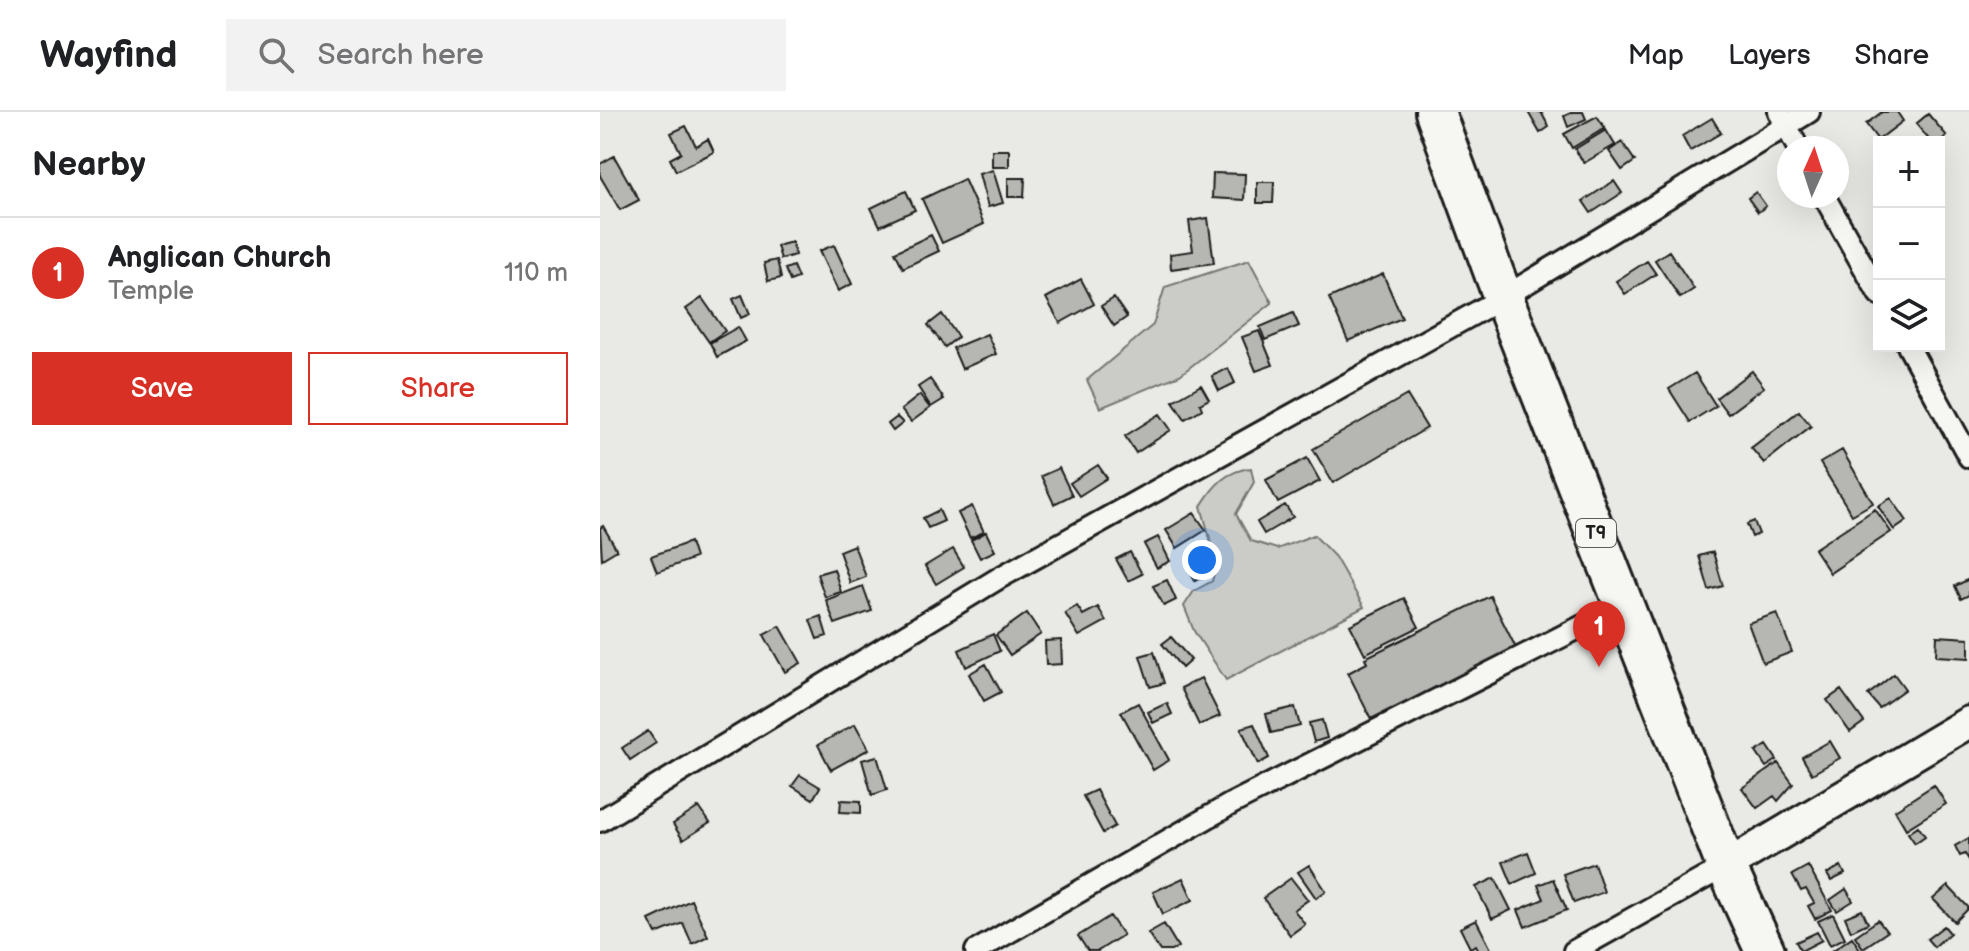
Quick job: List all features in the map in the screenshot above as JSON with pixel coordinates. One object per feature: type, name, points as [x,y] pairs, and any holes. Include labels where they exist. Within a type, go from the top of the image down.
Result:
[{"type":"highway","name":"T9","points":[[1435,112],[1726,866],[1765,951]]},
{"type":"street","points":[[600,821],[999,578],[1504,297],[1783,119],[1809,112]]},
{"type":"street","points":[[1831,208],[1873,283]]},
{"type":"street","points":[[1911,352],[1969,457]]},
{"type":"street","points":[[976,951],[1231,804],[1624,605]]},
{"type":"street","points":[[1574,951],[1726,866],[1969,722]]},
{"type":"shaded area","points":[[1249,260],[1272,303],[1180,375],[1100,408],[1087,380],[1153,325],[1165,287]]},
{"type":"shaded area","points":[[1251,468],[1254,482],[1236,514],[1251,541],[1277,549],[1314,535],[1335,557],[1364,607],[1226,680],[1194,631],[1184,606],[1194,591],[1212,581],[1217,564],[1201,506],[1222,480],[1234,472]]},
{"type":"building","points":[[1528,112],[1541,112],[1549,127],[1540,133]]},
{"type":"building","points":[[1583,112],[1586,119],[1568,127],[1564,116]]},
{"type":"building","points":[[1882,112],[1897,112],[1903,121],[1883,136],[1875,136],[1866,124]]},
{"type":"building","points":[[1928,114],[1947,136],[1926,136],[1916,124]]},
{"type":"building","points":[[1597,116],[1605,128],[1572,148],[1564,134]]},
{"type":"building","points":[[1712,118],[1721,133],[1690,151],[1682,136]]},
{"type":"building","points":[[686,126],[696,146],[708,139],[714,152],[676,171],[670,159],[681,153],[671,133]]},
{"type":"building","points":[[1606,130],[1615,145],[1584,163],[1575,149]]},
{"type":"building","points":[[1622,142],[1635,161],[1622,170],[1609,151]]},
{"type":"building","points":[[992,150],[1009,150],[1009,167],[992,167]]},
{"type":"building","points":[[614,156],[639,200],[620,210],[600,176],[600,164]]},
{"type":"building","points":[[993,170],[1003,203],[988,207],[979,174]]},
{"type":"building","points":[[1213,173],[1245,174],[1244,200],[1212,198]]},
{"type":"building","points":[[1008,178],[1025,178],[1024,197],[1008,197]]},
{"type":"building","points":[[964,179],[984,224],[942,243],[922,199]]},
{"type":"building","points":[[1614,181],[1622,193],[1591,213],[1583,201]]},
{"type":"building","points":[[1257,182],[1274,182],[1273,203],[1257,203]]},
{"type":"building","points":[[906,191],[915,210],[880,226],[871,208]]},
{"type":"building","points":[[1756,192],[1766,206],[1758,212],[1748,198]]},
{"type":"building","points":[[1208,218],[1214,263],[1171,269],[1170,254],[1193,251],[1189,221]]},
{"type":"building","points":[[931,235],[939,251],[903,268],[895,252]]},
{"type":"building","points":[[792,242],[795,255],[781,259],[777,246]]},
{"type":"building","points":[[834,245],[852,284],[838,291],[819,251]]},
{"type":"building","points":[[1669,251],[1694,289],[1680,298],[1655,260]]},
{"type":"building","points":[[777,260],[781,278],[768,281],[764,263]]},
{"type":"building","points":[[1647,261],[1656,274],[1625,294],[1616,281]]},
{"type":"building","points":[[793,266],[798,278],[790,281],[785,269]]},
{"type":"building","points":[[1383,274],[1402,318],[1348,341],[1329,298]]},
{"type":"building","points":[[1081,279],[1094,304],[1060,323],[1046,298]]},
{"type":"building","points":[[742,295],[750,314],[741,318],[733,299]]},
{"type":"building","points":[[702,298],[725,331],[709,342],[686,309]]},
{"type":"building","points":[[1114,298],[1127,317],[1114,326],[1101,306]]},
{"type":"building","points":[[1293,313],[1299,326],[1265,340],[1260,327]]},
{"type":"building","points":[[942,314],[958,337],[945,347],[928,325]]},
{"type":"building","points":[[738,327],[746,341],[717,357],[710,343]]},
{"type":"building","points":[[1259,331],[1273,365],[1256,371],[1242,337]]},
{"type":"building","points":[[987,334],[996,354],[962,369],[953,348]]},
{"type":"building","points":[[1228,368],[1235,383],[1219,391],[1212,376]]},
{"type":"building","points":[[1752,371],[1764,387],[1728,414],[1716,398]]},
{"type":"building","points":[[1695,373],[1716,406],[1690,422],[1669,389]]},
{"type":"building","points":[[930,379],[944,399],[931,407],[918,387]]},
{"type":"building","points":[[1201,385],[1209,399],[1200,404],[1202,409],[1185,419],[1173,401]]},
{"type":"building","points":[[920,395],[930,408],[911,422],[901,410]]},
{"type":"building","points":[[1407,395],[1427,428],[1333,483],[1313,449]]},
{"type":"building","points":[[1799,411],[1811,426],[1764,463],[1751,448]]},
{"type":"building","points":[[1160,414],[1171,430],[1136,453],[1125,436]]},
{"type":"building","points":[[897,417],[903,423],[893,431],[888,424]]},
{"type":"building","points":[[1842,450],[1873,503],[1852,515],[1820,463]]},
{"type":"building","points":[[1307,458],[1320,481],[1278,503],[1266,480]]},
{"type":"building","points":[[1098,465],[1107,478],[1079,496],[1070,483]]},
{"type":"building","points":[[1059,468],[1072,495],[1054,504],[1041,476]]},
{"type":"building","points":[[1891,498],[1907,521],[1894,530],[1878,506]]},
{"type":"building","points":[[1285,505],[1293,517],[1264,534],[1257,522]]},
{"type":"building","points":[[972,506],[984,532],[970,538],[958,513]]},
{"type":"building","points":[[1875,509],[1891,532],[1830,573],[1814,549]]},
{"type":"building","points":[[939,510],[944,521],[928,528],[923,518]]},
{"type":"building","points":[[1194,513],[1206,530],[1177,548],[1166,530]]},
{"type":"building","points":[[1754,521],[1759,534],[1752,537],[1747,524]]},
{"type":"building","points":[[603,526],[617,550],[602,559],[600,528]]},
{"type":"building","points":[[986,532],[995,551],[980,558],[971,540]]},
{"type":"building","points":[[1158,537],[1170,561],[1157,568],[1144,544]]},
{"type":"building","points":[[690,542],[695,558],[657,572],[651,556]]},
{"type":"building","points":[[854,545],[866,577],[850,583],[839,551]]},
{"type":"building","points":[[953,549],[964,567],[936,584],[925,566]]},
{"type":"building","points":[[1130,552],[1142,574],[1128,581],[1116,559]]},
{"type":"building","points":[[1713,552],[1723,586],[1709,590],[1699,556]]},
{"type":"building","points":[[1207,559],[1214,570],[1195,581],[1189,570]]},
{"type":"building","points":[[834,569],[841,592],[825,597],[817,574]]},
{"type":"building","points":[[1969,579],[1969,595],[1961,599],[1955,586]]},
{"type":"building","points":[[1167,580],[1176,600],[1164,606],[1153,586]]},
{"type":"building","points":[[863,586],[872,611],[835,624],[826,600]]},
{"type":"building","points":[[1490,596],[1518,652],[1393,714],[1391,709],[1371,719],[1348,673],[1367,663],[1365,658]]},
{"type":"building","points":[[1404,598],[1419,627],[1365,654],[1350,625]]},
{"type":"building","points":[[1077,606],[1083,615],[1098,607],[1106,621],[1079,636],[1065,613]]},
{"type":"building","points":[[1027,613],[1041,634],[1010,655],[996,635]]},
{"type":"building","points":[[1777,613],[1792,652],[1763,663],[1748,623]]},
{"type":"building","points":[[821,616],[827,636],[817,639],[810,620]]},
{"type":"building","points":[[780,626],[801,663],[785,672],[764,635]]},
{"type":"building","points":[[993,634],[1000,651],[966,667],[959,650]]},
{"type":"building","points":[[1937,636],[1969,638],[1969,658],[1936,656]]},
{"type":"building","points":[[1171,637],[1191,660],[1182,668],[1162,644]]},
{"type":"building","points":[[1061,640],[1062,664],[1046,665],[1045,641]]},
{"type":"building","points":[[1154,652],[1164,683],[1150,687],[1140,656]]},
{"type":"building","points":[[986,664],[1001,692],[984,701],[969,674]]},
{"type":"building","points":[[1894,674],[1905,689],[1879,708],[1868,695]]},
{"type":"building","points":[[1201,678],[1220,716],[1199,725],[1181,688]]},
{"type":"building","points":[[1841,690],[1864,722],[1850,732],[1827,700]]},
{"type":"building","points":[[1138,703],[1169,760],[1153,770],[1121,712]]},
{"type":"building","points":[[1167,703],[1172,714],[1153,723],[1148,712]]},
{"type":"building","points":[[1295,707],[1300,726],[1271,733],[1266,714]]},
{"type":"building","points":[[1322,720],[1327,738],[1314,742],[1309,723]]},
{"type":"building","points":[[855,724],[869,749],[831,770],[818,745]]},
{"type":"building","points":[[1254,724],[1269,758],[1258,764],[1241,728]]},
{"type":"building","points":[[648,731],[656,743],[630,760],[622,748]]},
{"type":"building","points":[[1830,741],[1840,758],[1812,774],[1802,757]]},
{"type":"building","points":[[1767,745],[1777,760],[1766,767],[1756,752]]},
{"type":"building","points":[[877,756],[887,790],[872,795],[862,760]]},
{"type":"building","points":[[1778,763],[1793,784],[1778,801],[1774,796],[1757,808],[1742,788]]},
{"type":"building","points":[[800,775],[820,787],[813,799],[792,786]]},
{"type":"building","points":[[1934,785],[1946,804],[1906,829],[1895,810]]},
{"type":"building","points":[[1096,790],[1115,826],[1103,833],[1083,796]]},
{"type":"building","points":[[841,800],[861,801],[861,813],[840,812]]},
{"type":"building","points":[[699,807],[710,823],[683,840],[673,824]]},
{"type":"building","points":[[1918,826],[1925,836],[1915,843],[1908,833]]},
{"type":"building","points":[[1969,838],[1969,860],[1965,854],[1960,856],[1955,846]]},
{"type":"building","points":[[1528,852],[1536,873],[1512,884],[1503,862]]},
{"type":"building","points":[[1594,863],[1604,892],[1574,903],[1563,874]]},
{"type":"building","points":[[1309,865],[1326,891],[1316,898],[1298,872]]},
{"type":"building","points":[[1808,866],[1832,910],[1815,919],[1808,906],[1814,903],[1806,889],[1801,891],[1792,875]]},
{"type":"building","points":[[1841,866],[1845,874],[1831,881],[1827,874]]},
{"type":"building","points":[[1183,878],[1193,900],[1163,914],[1153,892]]},
{"type":"building","points":[[1291,878],[1308,900],[1294,910],[1305,924],[1290,935],[1263,898]]},
{"type":"building","points":[[1495,878],[1511,910],[1492,919],[1476,887]]},
{"type":"building","points":[[1553,879],[1567,910],[1525,927],[1518,910],[1544,899],[1538,885]]},
{"type":"building","points":[[1948,886],[1969,908],[1955,922],[1933,899]]},
{"type":"building","points":[[1846,889],[1853,901],[1837,911],[1830,900]]},
{"type":"building","points":[[691,900],[708,936],[692,944],[683,923],[656,934],[649,920]]},
{"type":"building","points":[[1862,910],[1868,923],[1851,931],[1845,917]]},
{"type":"building","points":[[1833,914],[1845,938],[1830,945],[1818,921]]},
{"type":"building","points":[[1110,916],[1123,935],[1098,951],[1088,951],[1078,936]]},
{"type":"building","points":[[1476,920],[1492,951],[1479,951],[1476,945],[1470,948],[1460,928]]},
{"type":"building","points":[[1878,920],[1887,932],[1863,948],[1855,936]]},
{"type":"building","points":[[1164,924],[1178,947],[1171,951],[1160,951],[1148,933]]},
{"type":"building","points":[[1944,926],[1950,933],[1934,947],[1927,939]]},
{"type":"building","points":[[1817,932],[1822,940],[1801,951],[1796,942]]},
{"type":"building","points":[[1852,937],[1861,951],[1832,951]]},
{"type":"place","name":"Anglican Church","points":[[1599,667]]}]
